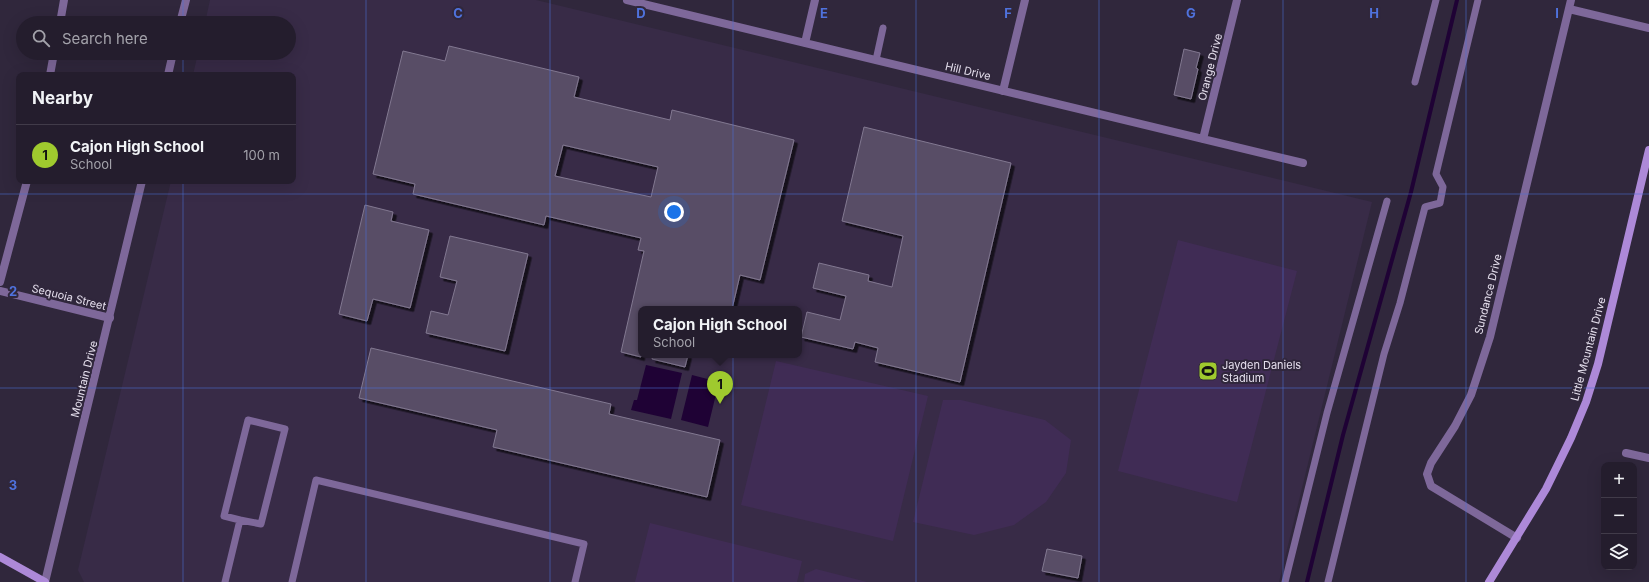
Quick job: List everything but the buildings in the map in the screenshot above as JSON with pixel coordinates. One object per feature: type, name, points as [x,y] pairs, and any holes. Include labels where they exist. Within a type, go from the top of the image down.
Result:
[{"type":"main road","name":"Little Mountain Drive","points":[[1489,582],[1546,489],[1572,438],[1586,402],[1598,364],[1649,150]]},
{"type":"main road","points":[[0,557],[45,582]]},
{"type":"street","points":[[61,16],[64,0]]},
{"type":"street","points":[[182,16],[186,0]]},
{"type":"street","name":"Hill Drive","points":[[627,0],[1303,163]]},
{"type":"street","points":[[805,43],[815,0]]},
{"type":"street","points":[[1003,91],[1025,0]]},
{"type":"street","name":"Orange Drive","points":[[1203,139],[1237,0]]},
{"type":"street","name":"Sundance Drive","points":[[1517,538],[1431,486],[1427,474],[1431,463],[1455,426],[1471,395],[1490,337],[1571,0]]},
{"type":"street","points":[[1569,9],[1649,28]]},
{"type":"street","points":[[51,72],[53,60]]},
{"type":"street","points":[[169,72],[171,60]]},
{"type":"street","points":[[0,282],[26,184]]},
{"type":"street","name":"Mountain Drive","points":[[45,582],[141,184]]},
{"type":"street","name":"Sequoia Street","points":[[0,291],[110,318]]},
{"type":"street","points":[[1626,453],[1649,458]]},
{"type":"lane","points":[[1415,82],[1436,0]]},
{"type":"lane","points":[[1328,582],[1384,354],[1400,304],[1425,207],[1440,203],[1443,187],[1436,174],[1478,0]]},
{"type":"lane","points":[[876,60],[883,28]]},
{"type":"lane","points":[[1285,582],[1328,413],[1387,201]]},
{"type":"lane","points":[[248,420],[285,429],[261,524],[240,520],[224,516],[248,420]]},
{"type":"lane","points":[[292,582],[316,480],[584,544],[575,582]]},
{"type":"lane","points":[[225,582],[240,520]]},
{"type":"shaded area","points":[[210,0],[536,0],[1372,202],[1279,582],[84,582],[78,570],[170,184],[296,184],[296,72],[194,72],[196,60],[296,60],[296,16],[207,16]]},
{"type":"shaded area","name":"Jayden Daniels Stadium","points":[[1178,240],[1297,271],[1237,502],[1118,471]]},
{"type":"shaded area","points":[[776,361],[928,396],[893,541],[741,505]]},
{"type":"shaded area","points":[[646,365],[682,373],[671,419],[631,410],[634,400],[637,400]]},
{"type":"shaded area","points":[[692,375],[719,382],[708,427],[681,420]]},
{"type":"shaded area","points":[[943,400],[961,400],[1045,420],[1071,440],[1066,473],[1046,502],[1014,525],[974,535],[913,522]]},
{"type":"shaded area","points":[[650,523],[802,561],[797,582],[635,582]]},
{"type":"shaded area","points":[[816,569],[867,582],[804,582],[805,574]]},
{"type":"waterway","points":[[1307,582],[1343,435],[1411,192],[1457,0]]},
{"type":"place","name":"Jayden Daniels Stadium","points":[[1208,371]]},
{"type":"place","name":"Cajon High School","points":[[720,404]]}]
